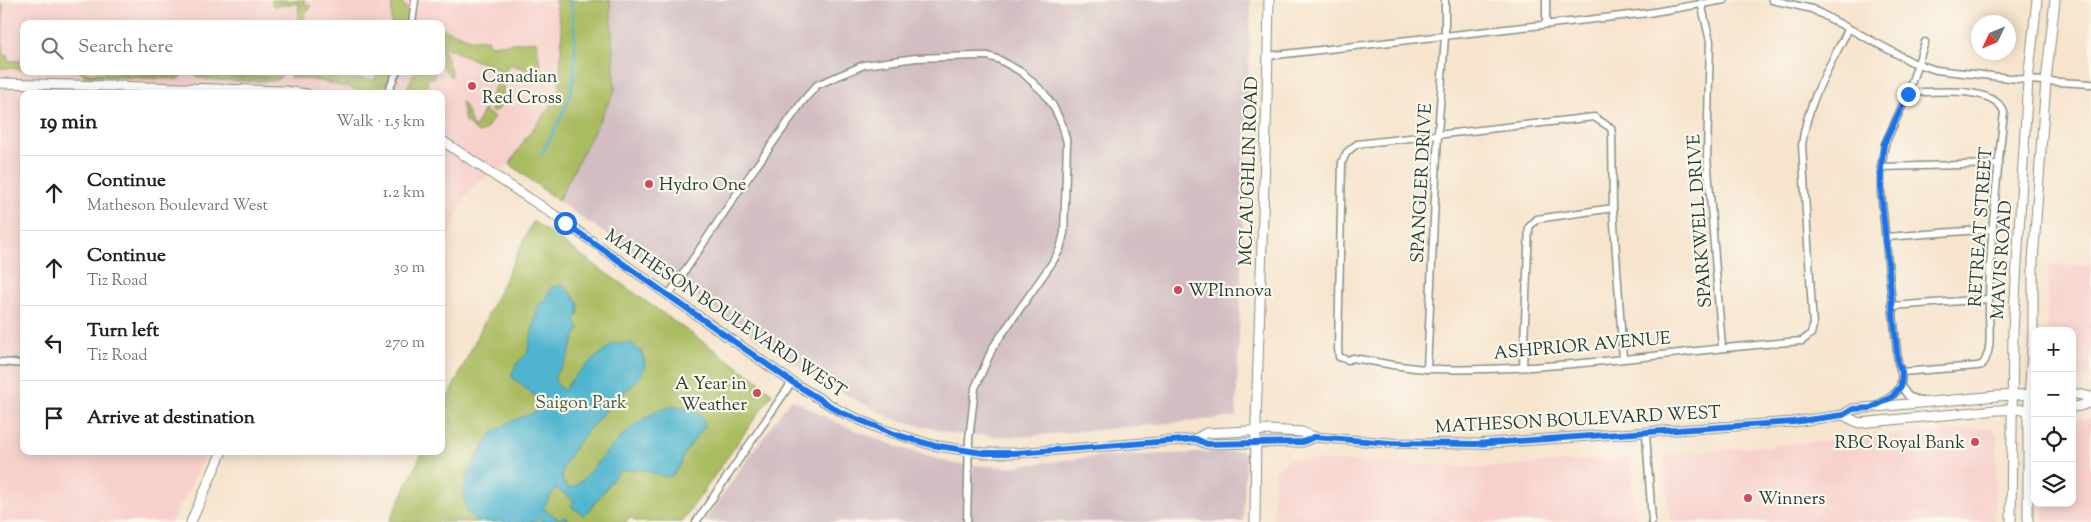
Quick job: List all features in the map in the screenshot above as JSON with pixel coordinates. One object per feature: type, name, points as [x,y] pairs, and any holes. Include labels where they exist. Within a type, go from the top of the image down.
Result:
[{"type":"street","points":[[412,20],[415,0]]},
{"type":"street","name":"MCLAUGHLIN ROAD","points":[[1255,522],[1269,0]]},
{"type":"street","name":"SPANGLER DRIVE","points":[[1427,369],[1438,134],[1445,36],[1445,0]]},
{"type":"street","points":[[1546,0],[1546,24]]},
{"type":"street","points":[[1267,56],[1648,13],[1725,0]]},
{"type":"street","points":[[1772,0],[1812,10],[1848,30],[1936,70],[2028,80],[2091,84]]},
{"type":"street","name":"MAVIS ROAD","points":[[2011,522],[2013,331],[2028,80],[2037,0]]},
{"type":"street","name":"MAVIS ROAD","points":[[2032,372],[2033,261],[2054,0]]},
{"type":"street","name":"SPARKWELL DRIVE","points":[[1702,3],[1710,42],[1707,156],[1722,347]]},
{"type":"street","name":"ASHPRIOR AVENUE","points":[[1438,134],[1357,144],[1347,152],[1342,162],[1339,357],[1348,360],[1353,358],[1427,369],[1523,367],[1802,341],[1811,334],[1813,326],[1802,145],[1805,127],[1815,95],[1848,30]]},
{"type":"street","points":[[1871,408],[1892,397],[1901,386],[1902,372],[1898,363],[1881,192],[1881,167],[1884,144],[1908,94],[1925,42]]},
{"type":"street","points":[[668,296],[740,189],[817,85],[864,65],[916,58],[988,56],[1000,60],[1023,73],[1044,93],[1053,106],[1062,124],[1067,143],[1064,233],[1060,249],[1052,263],[994,347],[975,388],[968,452],[966,522]]},
{"type":"street","points":[[389,90],[395,75]]},
{"type":"street","points":[[0,82],[244,90]]},
{"type":"street","name":"RETREAT STREET","points":[[1902,372],[1982,365],[1989,354],[1992,229],[2004,112],[2002,107],[1990,96],[1940,92],[1908,94]]},
{"type":"street","points":[[1438,134],[1594,117],[1611,128],[1613,208],[1623,358]]},
{"type":"street","name":"MATHESON BOULEVARD WEST","points":[[445,143],[553,214],[792,382],[840,412],[878,428],[914,440],[968,452],[1016,453],[1196,439],[1206,433],[1257,430],[1302,432],[1314,437],[1390,443],[1476,444],[1646,434],[1793,422],[1843,415],[1853,409],[2031,394]]},
{"type":"street","points":[[1881,167],[1999,164]]},
{"type":"street","points":[[1523,367],[1529,227],[1538,219],[1613,208]]},
{"type":"street","points":[[1886,237],[1992,229]]},
{"type":"street","points":[[1892,306],[1989,298]]},
{"type":"street","points":[[0,362],[20,364]]},
{"type":"street","points":[[696,522],[792,382]]},
{"type":"street","points":[[1901,386],[1908,396],[1924,402]]},
{"type":"street","points":[[2076,394],[2091,397]]},
{"type":"street","points":[[2076,406],[2091,402]]},
{"type":"street","name":"MATHESON BOULEVARD WEST","points":[[1843,415],[1859,423],[2012,409],[2031,409]]},
{"type":"street","name":"MAVIS ROAD","points":[[2028,522],[2032,417]]},
{"type":"street","points":[[1646,434],[1652,522]]},
{"type":"street","name":"MATHESON BOULEVARD WEST","points":[[1196,439],[1207,444],[1303,442],[1314,437]]},
{"type":"street","points":[[190,522],[220,455]]},
{"type":"shaded area","points":[[0,0],[555,0],[562,33],[559,95],[525,139],[510,164],[479,182],[466,196],[445,243],[445,90],[20,90],[20,455],[206,455],[172,522],[0,522]]},
{"type":"shaded area","points":[[610,0],[1251,0],[1236,417],[1019,437],[953,434],[891,418],[813,377],[558,201],[615,90]]},
{"type":"shaded area","points":[[2048,265],[2091,266],[2091,375],[2076,376],[2076,327],[2047,327]]},
{"type":"shaded area","points":[[791,399],[833,421],[897,447],[955,464],[1007,467],[1092,457],[1246,451],[1243,522],[703,522]]},
{"type":"shaded area","points":[[2091,419],[2091,522],[2043,522],[2044,507],[2076,507],[2076,420]]},
{"type":"shaded area","points":[[1990,427],[1998,435],[1994,522],[1670,522],[1663,455]]},
{"type":"shaded area","points":[[1630,457],[1636,522],[1273,522],[1274,473],[1289,459],[1481,468]]},
{"type":"green space","points":[[272,0],[305,0],[305,5],[311,5],[310,10],[305,10],[304,20],[298,20],[299,3],[275,6],[272,4]]},
{"type":"green space","points":[[392,0],[400,0],[407,11],[408,20],[391,20]]},
{"type":"green space","points":[[555,0],[610,0],[615,90],[558,201],[510,164],[525,139],[559,95],[562,33]]},
{"type":"green space","points":[[0,4],[3,5],[2,55],[8,56],[8,61],[20,61],[20,69],[0,68]]},
{"type":"green space","points":[[445,30],[473,40],[488,39],[489,45],[536,41],[542,75],[510,64],[503,75],[500,75],[498,70],[445,47]]},
{"type":"green space","points":[[445,55],[452,74],[451,77],[445,70]]},
{"type":"green space","points":[[83,75],[182,75],[178,79]]},
{"type":"green space","points":[[223,75],[281,75],[281,77]]},
{"type":"green space","points":[[290,75],[334,75],[347,77],[345,87],[321,81],[290,77]]},
{"type":"green space","points":[[376,75],[391,75],[383,90],[356,90],[347,87],[349,78],[375,80]]},
{"type":"green space","points":[[413,75],[434,75],[434,78],[428,77],[426,90],[406,90]]},
{"type":"green space","points":[[196,76],[280,78],[275,81],[233,81]]},
{"type":"green space","points":[[499,78],[503,86],[503,97],[498,110],[496,109],[493,113],[490,110],[492,103],[489,101]]},
{"type":"green space","points":[[461,102],[464,104],[473,127],[476,127],[483,110],[494,117],[485,131],[478,133],[465,121]]},
{"type":"green space","name":"Saigon Park","points":[[533,221],[758,381],[772,394],[682,522],[637,522],[630,517],[626,522],[389,522],[421,455],[445,455],[445,404]]},
{"type":"water","points":[[562,285],[578,304],[578,314],[575,319],[579,329],[567,359],[556,374],[558,386],[564,391],[580,371],[612,344],[631,343],[642,354],[645,364],[637,381],[595,423],[569,456],[562,475],[566,486],[569,488],[581,481],[627,432],[651,414],[664,409],[678,407],[691,409],[701,416],[705,426],[684,454],[681,464],[673,475],[665,477],[641,469],[619,471],[585,516],[571,506],[574,500],[556,488],[543,508],[560,520],[563,516],[571,522],[545,522],[539,519],[533,522],[477,522],[467,512],[464,499],[466,477],[491,434],[509,422],[533,413],[546,404],[544,400],[532,394],[511,376],[517,363],[527,354],[538,306],[541,302],[545,303],[544,300],[552,287]]},
{"type":"waterway","points":[[541,155],[564,110],[573,81],[575,52],[571,0]]},
{"type":"place","name":"Canadian Red Cross","points":[[472,86]]},
{"type":"place","name":"Hydro One","points":[[649,184]]},
{"type":"place","name":"WPInnova","points":[[1178,290]]},
{"type":"place","name":"A Year in Weather","points":[[757,393]]},
{"type":"place","name":"RBC Royal Bank","points":[[1975,442]]},
{"type":"place","name":"Winners","points":[[1748,498]]},
{"type":"route","points":[[565,223],[792,382],[840,412],[897,435],[932,445],[968,452],[1016,453],[1196,439],[1207,444],[1303,442],[1314,437],[1390,443],[1476,444],[1646,434],[1793,422],[1843,415],[1853,409],[1871,408],[1892,397],[1901,386],[1902,372],[1898,363],[1881,192],[1881,167],[1884,144],[1908,94]]}]
